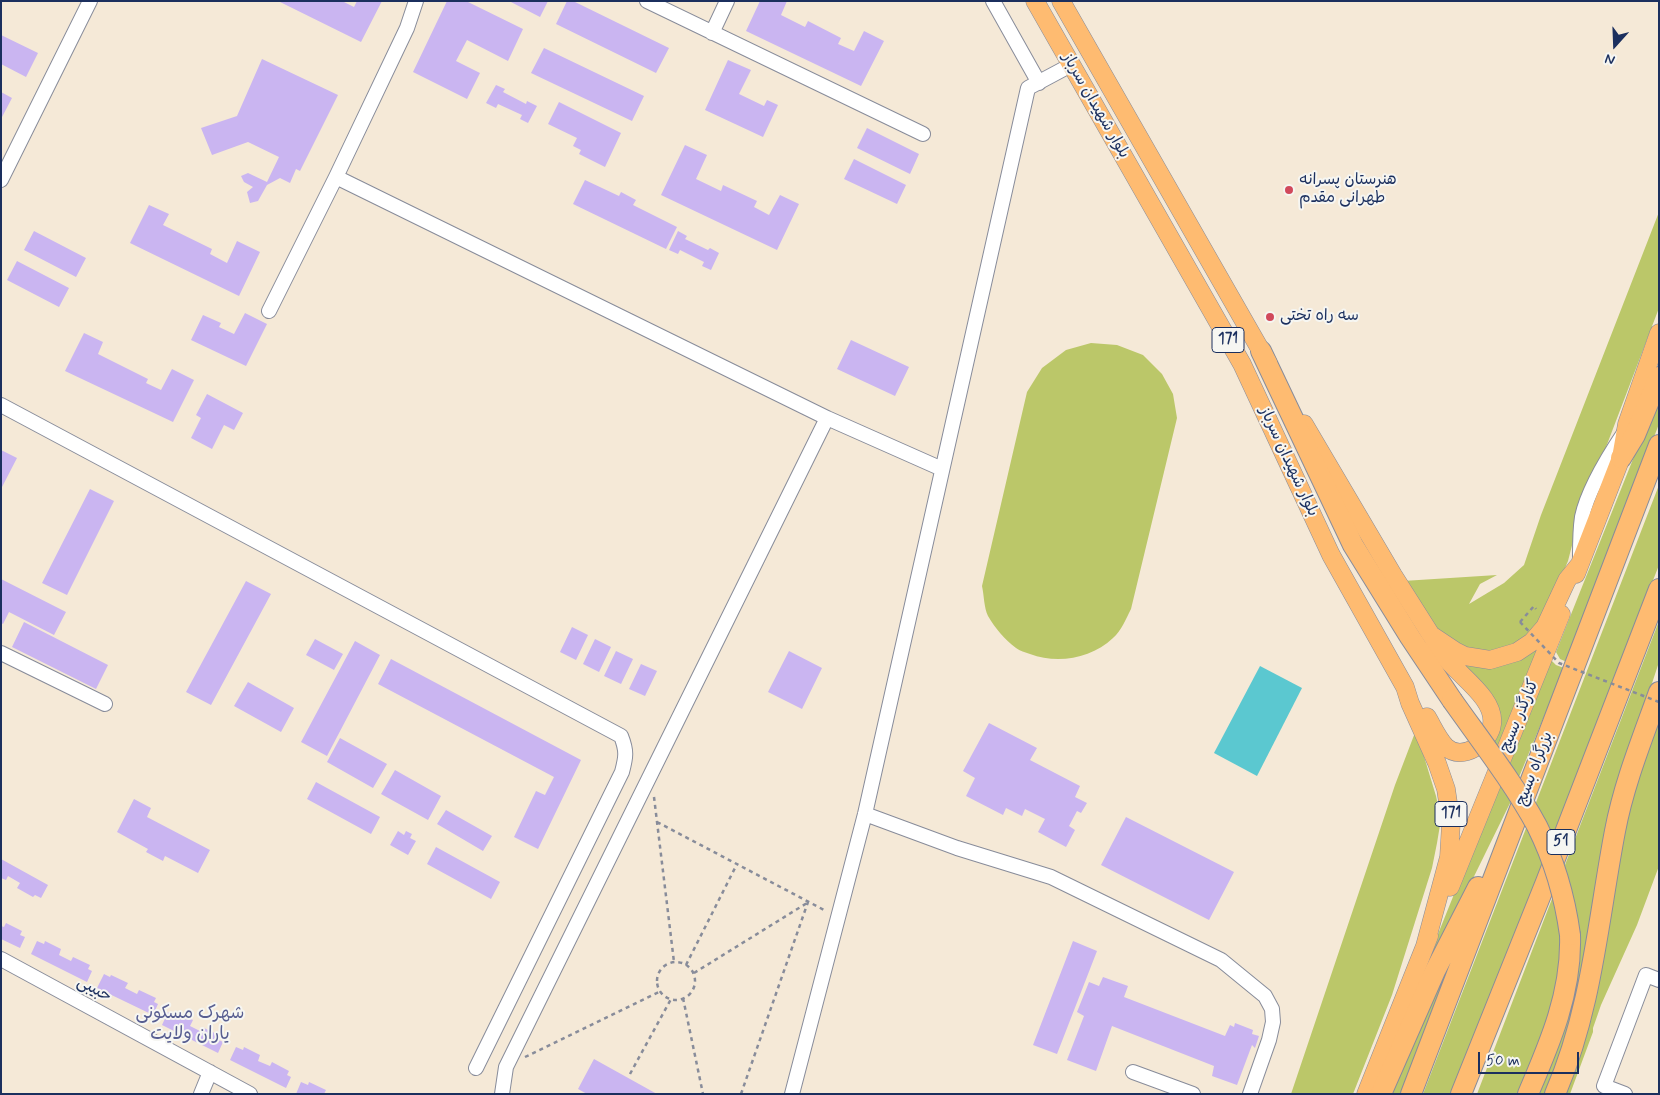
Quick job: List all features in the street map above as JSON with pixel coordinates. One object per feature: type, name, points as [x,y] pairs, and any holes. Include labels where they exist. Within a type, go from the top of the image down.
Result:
[{"type":"highway","points":[[1261,351],[1353,545],[1410,637],[1519,796],[1537,827],[1550,859],[1563,898],[1570,935],[1569,973],[1559,1015],[1528,1094]]},
{"type":"highway","points":[[1621,458],[1635,435],[1659,377]]},
{"type":"highway","name":"بزرگراه بسیج","points":[[1411,1094],[1659,445]]},
{"type":"highway","name":"51","points":[[1461,1094],[1546,882],[1659,589]]},
{"type":"highway","points":[[1555,1094],[1579,1029],[1589,988],[1616,829],[1630,776],[1659,692]]},
{"type":"highway","points":[[1381,1094],[1435,971],[1493,857],[1516,819]]},
{"type":"main road","name":"بلوار شهیدان سرباز","points":[[1035,1],[1242,364],[1331,555],[1405,687],[1410,703],[1434,755],[1446,789],[1452,824],[1449,857],[1425,946]]},
{"type":"main road","name":"بلوار شهیدان سرباز","points":[[1061,1],[1261,351],[1431,635],[1455,652],[1478,659],[1490,660],[1517,652],[1532,642],[1545,627],[1567,580],[1580,564]]},
{"type":"main road","name":"کنارگذر بسیج","points":[[1366,1094],[1425,946],[1546,655],[1621,458],[1625,433],[1659,333]]},
{"type":"main road","points":[[1405,687],[1417,701],[1446,747],[1455,752],[1463,752],[1476,748],[1486,740],[1492,727],[1491,710],[1480,693],[1447,662],[1431,635]]},
{"type":"street","points":[[1,180],[90,1]]},
{"type":"street","points":[[269,311],[407,28],[416,1]]},
{"type":"street","points":[[647,1],[923,134]]},
{"type":"street","points":[[712,33],[727,1]]},
{"type":"street","points":[[993,1],[1038,82]]},
{"type":"street","points":[[792,1094],[865,814],[1028,88],[1071,65]]},
{"type":"street","points":[[336,177],[827,418],[942,469]]},
{"type":"street","points":[[1,405],[621,736],[626,747],[626,758],[622,772],[476,1068]]},
{"type":"street","points":[[502,1094],[506,1067],[827,418]]},
{"type":"street","points":[[1580,564],[1582,518],[1586,506],[1611,452],[1625,433]]},
{"type":"street","points":[[1,652],[105,704]]},
{"type":"street","points":[[865,814],[957,848],[1051,877],[1221,960],[1266,996],[1272,1009],[1273,1022],[1269,1040],[1250,1094]]},
{"type":"street","name":"حبیبی","points":[[1,959],[250,1094]]},
{"type":"street","points":[[1625,1094],[1604,1086],[1652,978]]},
{"type":"street","points":[[201,1094],[210,1072]]},
{"type":"street","points":[[1133,1072],[1193,1094]]},
{"type":"path","points":[[1534,606],[1520,622],[1559,663],[1659,702]]},
{"type":"path","points":[[651,773],[674,962]]},
{"type":"path","points":[[657,822],[838,918]]},
{"type":"path","points":[[686,965],[737,864]]},
{"type":"path","points":[[694,973],[808,902]]},
{"type":"path","points":[[741,1094],[808,902]]},
{"type":"path","points":[[674,962],[686,965],[694,973],[695,985],[692,991],[683,998],[671,999],[661,991],[658,985],[660,972],[663,967],[674,962]]},
{"type":"path","points":[[506,1067],[661,991]]},
{"type":"path","points":[[683,998],[703,1094]]},
{"type":"path","points":[[630,1074],[671,999]]},
{"type":"green space","points":[[1659,212],[1659,308],[1579,518],[1568,561],[1540,628],[1507,651],[1474,653],[1437,633],[1403,581],[1497,575],[1480,584],[1469,604],[1504,583],[1524,565],[1541,515]]},
{"type":"green space","points":[[1091,343],[1117,345],[1143,355],[1162,374],[1173,394],[1177,418],[1131,609],[1125,621],[1113,638],[1095,651],[1073,658],[1051,659],[1021,651],[1004,638],[988,616],[982,586],[1027,392],[1042,368],[1066,350]]},
{"type":"green space","points":[[1659,394],[1659,424],[1567,662],[1560,659],[1556,652]]},
{"type":"green space","points":[[1659,485],[1659,565],[1453,1094],[1423,1094]]},
{"type":"green space","points":[[1659,621],[1659,662],[1636,732],[1587,968],[1548,1094],[1536,1094],[1559,1040],[1563,870]]},
{"type":"green space","points":[[1536,643],[1542,650],[1498,752],[1492,744],[1497,736],[1455,657]]},
{"type":"green space","points":[[1549,658],[1556,665],[1564,668],[1517,782],[1506,765]]},
{"type":"green space","points":[[1659,718],[1659,866],[1637,925],[1601,1005],[1570,1094],[1563,1094],[1631,798]]},
{"type":"green space","points":[[1416,730],[1441,819],[1432,868],[1392,995],[1353,1094],[1291,1094],[1395,785]]},
{"type":"green space","points":[[1500,780],[1512,799],[1403,1021]]},
{"type":"green space","points":[[1555,891],[1564,941],[1555,1005],[1520,1094],[1477,1094]]},
{"type":"green space","points":[[1455,956],[1400,1094],[1387,1094],[1436,981]]},
{"type":"water","points":[[1260,666],[1302,688],[1257,776],[1214,753]]},
{"type":"building","points":[[278,1],[342,1],[354,7],[357,1],[382,1],[361,42]]},
{"type":"building","points":[[447,1],[466,1],[523,29],[508,61],[467,40],[456,61],[480,73],[467,99],[413,72]]},
{"type":"building","points":[[509,1],[548,1],[540,17]]},
{"type":"building","points":[[567,1],[573,1],[669,48],[656,73],[556,24]]},
{"type":"building","points":[[760,1],[787,1],[781,15],[805,27],[808,21],[841,38],[838,44],[854,51],[864,31],[884,41],[861,86],[746,31]]},
{"type":"building","points":[[1,35],[38,53],[26,77],[1,64]]},
{"type":"building","points":[[544,48],[644,96],[632,121],[531,73]]},
{"type":"building","points":[[262,59],[338,95],[300,171],[296,169],[290,183],[280,178],[267,185],[258,201],[250,203],[247,192],[253,187],[244,182],[241,176],[248,173],[267,182],[279,157],[248,142],[212,155],[201,128],[237,116]]},
{"type":"building","points":[[728,60],[751,70],[739,94],[764,106],[767,100],[778,105],[763,137],[705,110]]},
{"type":"building","points":[[496,85],[505,89],[503,92],[526,104],[527,101],[537,106],[528,123],[520,119],[522,115],[498,104],[496,108],[486,103]]},
{"type":"building","points":[[1,92],[12,98],[1,119]]},
{"type":"building","points":[[559,102],[621,133],[605,167],[579,154],[581,150],[573,146],[577,138],[548,124]]},
{"type":"building","points":[[867,128],[919,154],[910,174],[857,148]]},
{"type":"building","points":[[685,145],[707,155],[696,179],[721,191],[723,185],[757,201],[754,207],[769,215],[780,195],[799,204],[777,250],[661,195]]},
{"type":"building","points":[[854,159],[906,185],[897,204],[844,179]]},
{"type":"building","points":[[585,180],[619,196],[621,192],[636,200],[633,205],[677,227],[666,249],[573,204]]},
{"type":"building","points":[[149,205],[169,214],[163,225],[212,249],[210,254],[227,263],[237,241],[260,252],[239,296],[130,243]]},
{"type":"building","points":[[34,231],[86,258],[76,277],[24,250]]},
{"type":"building","points":[[678,231],[687,236],[685,239],[719,253],[711,270],[702,266],[704,262],[680,250],[678,254],[669,250]]},
{"type":"building","points":[[17,261],[69,288],[59,307],[7,280]]},
{"type":"building","points":[[245,313],[267,324],[246,366],[191,340],[203,315],[221,323],[219,327],[234,334]]},
{"type":"building","points":[[84,333],[103,342],[98,354],[148,379],[146,383],[161,390],[172,369],[194,380],[173,422],[65,371]]},
{"type":"building","points":[[851,340],[909,367],[895,396],[837,369]]},
{"type":"building","points":[[207,394],[243,413],[234,430],[224,425],[212,449],[191,438],[201,418],[196,415]]},
{"type":"building","points":[[1,450],[17,458],[1,489]]},
{"type":"building","points":[[90,489],[114,501],[67,595],[42,583]]},
{"type":"building","points":[[1,579],[66,612],[54,635],[9,612],[3,624],[1,623]]},
{"type":"building","points":[[246,581],[271,594],[211,705],[186,692]]},
{"type":"building","points":[[24,622],[108,665],[96,689],[12,647]]},
{"type":"building","points":[[572,627],[588,635],[576,660],[560,652]]},
{"type":"building","points":[[315,639],[343,654],[334,670],[306,655]]},
{"type":"building","points":[[595,639],[611,647],[599,672],[583,664]]},
{"type":"building","points":[[355,641],[380,655],[327,756],[301,742]]},
{"type":"building","points":[[616,651],[633,659],[621,684],[604,676]]},
{"type":"building","points":[[789,651],[822,668],[802,709],[768,692]]},
{"type":"building","points":[[391,659],[581,760],[538,849],[514,837],[536,791],[545,795],[554,777],[378,684]]},
{"type":"building","points":[[641,664],[657,671],[645,696],[629,689]]},
{"type":"building","points":[[248,682],[294,708],[281,732],[234,706]]},
{"type":"building","points":[[989,723],[1037,748],[1030,760],[1080,786],[1075,797],[1087,803],[1081,813],[1077,811],[1069,826],[1075,830],[1066,847],[1038,832],[1045,819],[1025,809],[1022,816],[1006,808],[1003,815],[966,796],[975,778],[963,771]]},
{"type":"building","points":[[340,738],[387,764],[373,788],[327,762]]},
{"type":"building","points":[[395,770],[441,796],[428,820],[381,794]]},
{"type":"building","points":[[316,782],[380,817],[371,834],[307,799]]},
{"type":"building","points":[[134,799],[151,808],[147,817],[210,850],[198,873],[165,856],[163,861],[146,852],[148,849],[117,832]]},
{"type":"building","points":[[446,810],[492,836],[483,851],[437,824]]},
{"type":"building","points":[[1126,817],[1234,872],[1209,920],[1101,865]]},
{"type":"building","points":[[398,831],[404,835],[406,831],[412,834],[410,838],[416,841],[408,855],[390,845]]},
{"type":"building","points":[[436,847],[500,882],[491,899],[427,864]]},
{"type":"building","points":[[1,859],[48,885],[41,898],[35,895],[33,897],[17,888],[20,883],[8,876],[6,880],[1,878]]},
{"type":"building","points":[[6,923],[22,931],[20,935],[25,937],[20,948],[1,939],[1,926],[4,927]]},
{"type":"building","points":[[37,941],[44,944],[45,941],[61,949],[59,955],[71,961],[73,957],[90,965],[88,969],[92,971],[87,982],[31,954]]},
{"type":"building","points":[[1073,941],[1097,951],[1057,1054],[1033,1045]]},
{"type":"building","points":[[104,974],[110,977],[111,975],[128,983],[125,988],[137,994],[139,990],[156,998],[154,1002],[158,1004],[153,1015],[97,988]]},
{"type":"building","points":[[1103,977],[1128,986],[1124,997],[1225,1036],[1230,1025],[1234,1027],[1235,1023],[1253,1030],[1252,1034],[1259,1036],[1255,1048],[1252,1045],[1237,1085],[1212,1076],[1214,1066],[1112,1026],[1096,1071],[1067,1060],[1084,1016],[1077,1012],[1089,982],[1099,986]]},
{"type":"building","points":[[168,1012],[175,1015],[176,1012],[193,1020],[190,1026],[202,1032],[204,1028],[221,1036],[219,1040],[223,1042],[218,1053],[162,1025]]},
{"type":"building","points":[[236,1047],[243,1050],[244,1047],[260,1055],[258,1061],[270,1066],[272,1062],[289,1071],[287,1075],[291,1077],[286,1088],[230,1060]]},
{"type":"building","points":[[594,1059],[657,1094],[587,1094],[578,1089]]},
{"type":"building","points":[[301,1082],[308,1085],[309,1082],[326,1090],[324,1094],[296,1094]]},
{"type":"place","name":"هنرستان پسرانه طهرانی مقدم","points":[[1289,190]]},
{"type":"place","name":"سه راه تختی","points":[[1270,317]]},
{"type":"district","name":"شهرک مسکونی یاران ولایت","points":[[190,1024]]}]
